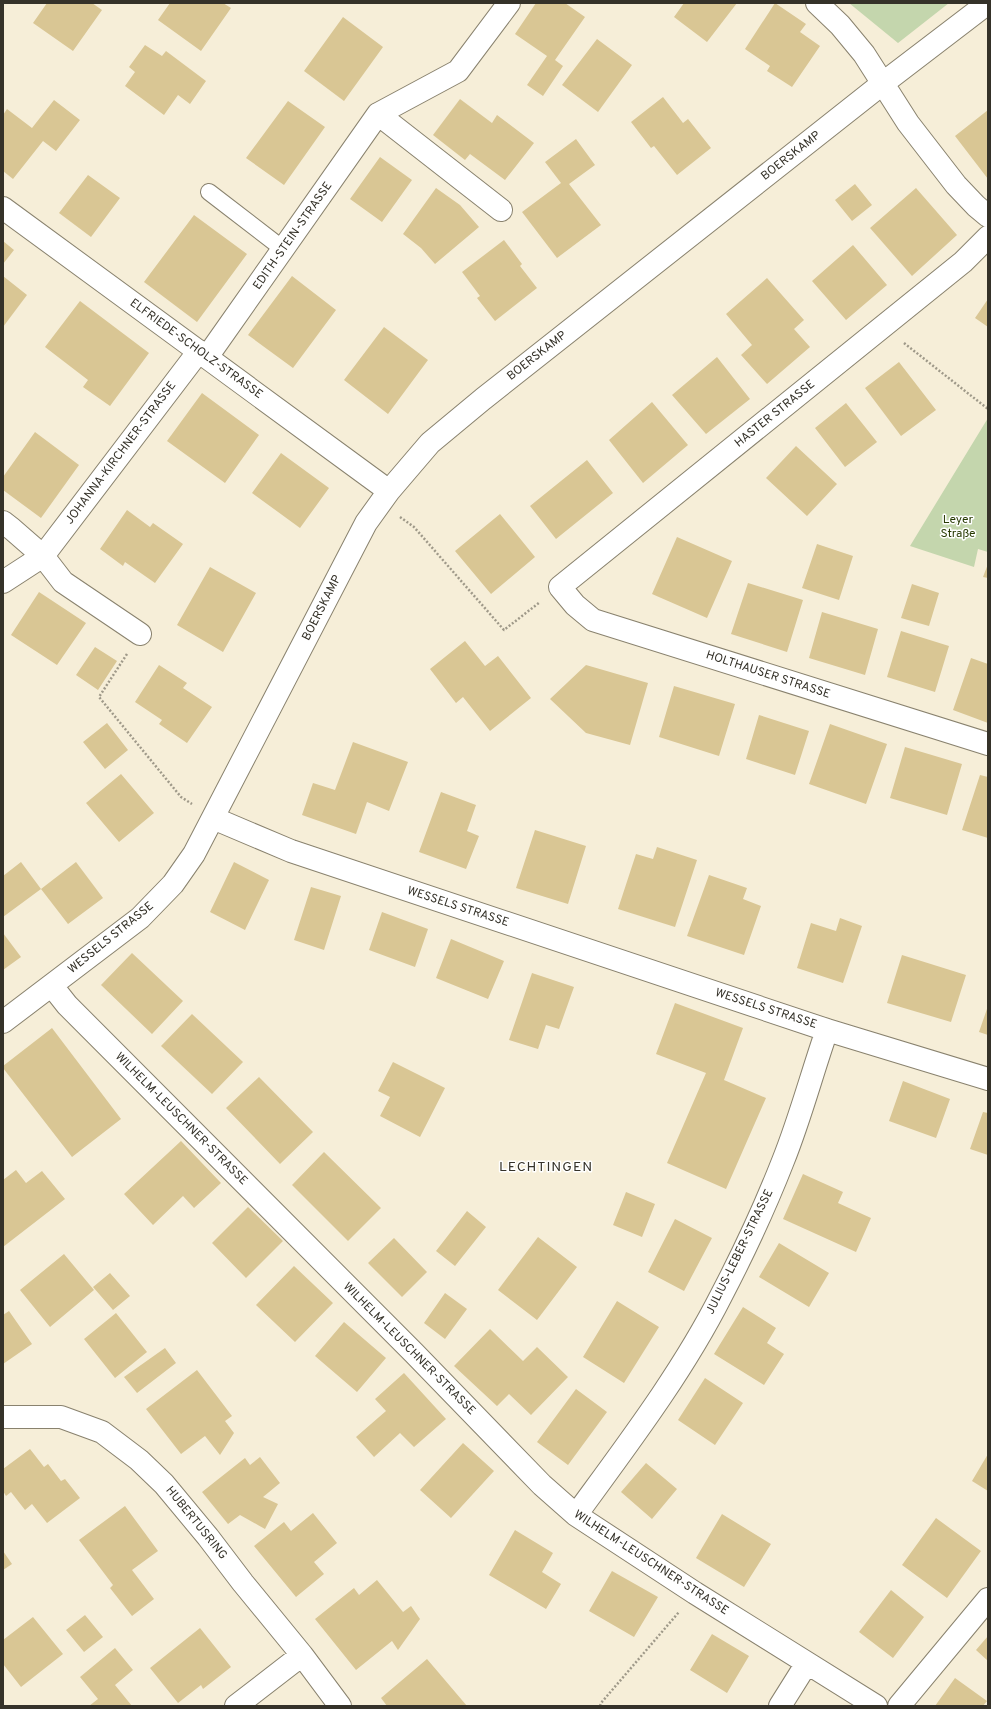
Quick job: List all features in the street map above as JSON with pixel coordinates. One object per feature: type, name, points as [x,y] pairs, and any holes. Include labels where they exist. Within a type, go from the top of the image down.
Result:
[{"type":"street","name":"EDITH-STEIN-STRASSE","points":[[203,354],[283,249],[378,114],[458,71],[509,3]]},
{"type":"street","points":[[817,3],[840,25],[864,54],[908,123],[956,185],[988,216]]},
{"type":"street","name":"BOERSKAMP","points":[[213,818],[366,523],[385,497],[430,444],[483,399],[882,84],[988,3]]},
{"type":"street","points":[[378,114],[501,210]]},
{"type":"street","name":"ELFRIEDE-SCHOLZ-STRASSE","points":[[3,208],[203,354],[385,497]]},
{"type":"street","name":"HASTER STRASSE","points":[[560,587],[963,262],[988,237]]},
{"type":"street","name":"JOHANNA-KIRCHNER-STRASSE","points":[[3,582],[43,556],[203,354]]},
{"type":"street","points":[[3,522],[43,556],[63,582],[140,634]]},
{"type":"street","name":"HOLTHAUSER STRASSE","points":[[560,587],[575,605],[593,620],[988,744]]},
{"type":"street","name":"WESSELS STRASSE","points":[[3,1022],[140,918],[173,884],[194,854],[213,818],[291,851],[827,1030],[988,1079]]},
{"type":"street","name":"WILHELM-LEUSCHNER-STRASSE","points":[[52,986],[67,1005],[414,1353],[542,1485],[576,1515],[695,1593],[876,1706]]},
{"type":"street","name":"JULIUS-LEBER-STRASSE","points":[[576,1515],[633,1437],[664,1391],[721,1297],[783,1161],[827,1030]]},
{"type":"street","name":"HUBERTUSRING","points":[[3,1417],[61,1417],[102,1432],[139,1460],[164,1484],[203,1531],[302,1655],[340,1706]]},
{"type":"street","points":[[899,1706],[988,1599]]},
{"type":"street","points":[[236,1706],[302,1655]]},
{"type":"street","points":[[780,1706],[807,1663]]},
{"type":"lane","points":[[209,192],[283,249]]},
{"type":"path","points":[[883,327],[988,409]]},
{"type":"path","points":[[385,497],[414,527],[504,630],[560,587]]},
{"type":"path","points":[[140,634],[99,697],[181,797],[213,818]]},
{"type":"path","points":[[600,1706],[601,1702],[695,1593]]},
{"type":"green space","points":[[849,3],[949,3],[898,43]]},
{"type":"green space","name":"Leyer Straße","points":[[988,418],[988,552],[978,549],[974,567],[910,546]]},
{"type":"building","points":[[47,3],[92,3],[102,10],[73,51],[33,23]]},
{"type":"building","points":[[170,3],[223,3],[231,8],[201,51],[158,20]]},
{"type":"building","points":[[536,3],[565,3],[585,17],[555,60],[563,66],[543,96],[527,85],[547,56],[515,34]]},
{"type":"building","points":[[684,3],[737,3],[707,42],[674,17]]},
{"type":"building","points":[[775,3],[806,24],[800,32],[820,46],[792,87],[767,71],[770,66],[745,49]]},
{"type":"building","points":[[343,17],[383,47],[344,101],[304,71]]},
{"type":"building","points":[[597,39],[632,65],[598,112],[562,85]]},
{"type":"building","points":[[145,45],[162,56],[166,51],[206,81],[190,104],[178,95],[164,115],[125,86],[135,72],[129,67]]},
{"type":"building","points":[[663,97],[683,123],[688,119],[711,148],[677,175],[654,146],[651,148],[631,122]]},
{"type":"building","points":[[460,99],[492,123],[497,115],[534,143],[505,180],[470,154],[465,160],[433,135]]},
{"type":"building","points":[[54,100],[80,120],[56,151],[43,141],[13,179],[3,171],[3,115],[7,109],[32,128]]},
{"type":"building","points":[[288,101],[325,127],[284,185],[246,158]]},
{"type":"building","points":[[988,110],[988,179],[955,136]]},
{"type":"building","points":[[576,139],[595,165],[569,184],[601,225],[557,258],[522,212],[561,183],[545,162]]},
{"type":"building","points":[[380,157],[412,180],[382,222],[350,199]]},
{"type":"building","points":[[88,175],[120,198],[91,237],[59,213]]},
{"type":"building","points":[[855,184],[872,205],[852,221],[835,200]]},
{"type":"building","points":[[436,188],[460,205],[479,227],[435,264],[421,248],[403,234]]},
{"type":"building","points":[[916,188],[957,235],[912,276],[870,228]]},
{"type":"building","points":[[194,215],[247,254],[197,322],[144,282]]},
{"type":"building","points":[[504,240],[522,264],[520,266],[537,288],[495,321],[477,298],[480,296],[462,272]]},
{"type":"building","points":[[3,241],[14,250],[3,264]]},
{"type":"building","points":[[853,245],[887,285],[846,320],[812,281]]},
{"type":"building","points":[[3,276],[27,295],[3,327]]},
{"type":"building","points":[[292,276],[336,310],[293,368],[248,335]]},
{"type":"building","points":[[767,278],[804,320],[794,329],[810,347],[767,384],[741,355],[752,345],[726,314]]},
{"type":"building","points":[[988,299],[988,327],[975,318]]},
{"type":"building","points":[[80,301],[149,353],[110,406],[83,387],[88,380],[45,347]]},
{"type":"building","points":[[384,327],[428,360],[388,414],[344,380]]},
{"type":"building","points":[[717,357],[750,399],[706,434],[672,395]]},
{"type":"building","points":[[899,362],[936,410],[901,436],[865,388]]},
{"type":"building","points":[[202,393],[259,435],[225,483],[167,441]]},
{"type":"building","points":[[652,402],[688,445],[643,483],[609,440]]},
{"type":"building","points":[[846,403],[877,442],[845,467],[815,428]]},
{"type":"building","points":[[35,432],[79,465],[41,518],[3,490],[3,477]]},
{"type":"building","points":[[796,446],[837,484],[807,516],[766,478]]},
{"type":"building","points":[[281,453],[329,488],[300,528],[252,493]]},
{"type":"building","points":[[587,460],[613,493],[556,539],[530,506]]},
{"type":"building","points":[[127,510],[150,527],[153,523],[183,544],[155,583],[125,562],[123,566],[100,549]]},
{"type":"building","points":[[500,514],[535,557],[491,594],[455,551]]},
{"type":"building","points":[[677,537],[732,561],[707,618],[652,594]]},
{"type":"building","points":[[817,544],[853,556],[839,600],[802,588]]},
{"type":"building","points":[[988,564],[988,578],[983,577]]},
{"type":"building","points":[[210,567],[256,593],[223,652],[177,625]]},
{"type":"building","points":[[748,583],[803,600],[787,652],[731,634]]},
{"type":"building","points":[[912,584],[939,593],[929,626],[901,618]]},
{"type":"building","points":[[39,592],[86,623],[57,665],[11,635]]},
{"type":"building","points":[[822,612],[878,629],[865,675],[809,658]]},
{"type":"building","points":[[901,631],[949,646],[935,692],[887,677]]},
{"type":"building","points":[[465,641],[485,666],[498,656],[531,698],[490,731],[463,697],[456,703],[430,669]]},
{"type":"building","points":[[95,647],[117,661],[98,690],[76,675]]},
{"type":"building","points":[[971,658],[988,664],[988,723],[953,710]]},
{"type":"building","points":[[159,665],[187,683],[183,688],[212,707],[187,743],[159,724],[162,720],[135,702]]},
{"type":"building","points":[[586,665],[648,683],[630,745],[586,733],[550,699]]},
{"type":"building","points":[[674,686],[735,704],[719,756],[659,737]]},
{"type":"building","points":[[759,715],[809,731],[795,775],[746,759]]},
{"type":"building","points":[[107,723],[128,750],[105,769],[83,742]]},
{"type":"building","points":[[830,724],[887,744],[866,804],[809,784]]},
{"type":"building","points":[[353,742],[408,762],[389,811],[367,802],[356,834],[302,815],[313,783],[335,790]]},
{"type":"building","points":[[905,747],[962,764],[947,815],[890,798]]},
{"type":"building","points":[[121,774],[154,813],[119,842],[86,803]]},
{"type":"building","points":[[980,775],[988,777],[988,838],[962,830]]},
{"type":"building","points":[[441,792],[476,805],[467,831],[479,836],[466,869],[419,852]]},
{"type":"building","points":[[535,830],[586,846],[568,904],[516,888]]},
{"type":"building","points":[[657,847],[697,860],[675,927],[618,909],[636,854],[653,859]]},
{"type":"building","points":[[21,862],[41,889],[3,917],[3,876]]},
{"type":"building","points":[[76,862],[103,898],[68,924],[41,889]]},
{"type":"building","points":[[234,862],[269,880],[245,930],[210,912]]},
{"type":"building","points":[[709,875],[747,888],[743,899],[761,906],[744,955],[687,936]]},
{"type":"building","points":[[311,887],[341,896],[324,950],[294,940]]},
{"type":"building","points":[[382,912],[428,929],[415,967],[369,950]]},
{"type":"building","points":[[840,918],[862,926],[843,983],[797,968],[811,923],[836,931]]},
{"type":"building","points":[[3,933],[21,957],[3,970]]},
{"type":"building","points":[[451,939],[504,961],[488,999],[436,978]]},
{"type":"building","points":[[132,953],[183,1001],[152,1034],[101,985]]},
{"type":"building","points":[[902,955],[966,975],[951,1022],[887,1003]]},
{"type":"building","points":[[532,973],[574,987],[559,1029],[546,1025],[538,1049],[509,1040]]},
{"type":"building","points":[[675,1003],[743,1028],[724,1080],[766,1098],[726,1189],[667,1163],[706,1073],[656,1054]]},
{"type":"building","points":[[988,1006],[988,1035],[979,1032]]},
{"type":"building","points":[[192,1014],[243,1062],[212,1094],[161,1046]]},
{"type":"building","points":[[52,1028],[121,1119],[72,1157],[3,1068],[3,1066]]},
{"type":"building","points":[[393,1062],[445,1088],[420,1137],[380,1116],[390,1097],[378,1091]]},
{"type":"building","points":[[259,1077],[313,1132],[280,1164],[226,1108]]},
{"type":"building","points":[[903,1081],[950,1099],[936,1138],[889,1121]]},
{"type":"building","points":[[983,1112],[988,1113],[988,1155],[970,1149]]},
{"type":"building","points":[[181,1141],[221,1183],[194,1208],[183,1196],[153,1225],[124,1194]]},
{"type":"building","points":[[324,1152],[381,1208],[348,1241],[292,1185]]},
{"type":"building","points":[[16,1170],[26,1183],[42,1171],[65,1199],[3,1247],[3,1180]]},
{"type":"building","points":[[803,1174],[843,1192],[838,1203],[871,1218],[856,1252],[783,1219]]},
{"type":"building","points":[[626,1192],[655,1204],[642,1237],[613,1225]]},
{"type":"building","points":[[248,1207],[283,1241],[246,1278],[212,1243]]},
{"type":"building","points":[[467,1211],[486,1227],[455,1266],[436,1251]]},
{"type":"building","points":[[675,1219],[712,1238],[684,1291],[648,1272]]},
{"type":"building","points":[[538,1237],[577,1267],[537,1320],[498,1290]]},
{"type":"building","points":[[394,1238],[427,1272],[402,1297],[368,1263]]},
{"type":"building","points":[[779,1243],[829,1273],[809,1307],[759,1277]]},
{"type":"building","points":[[64,1254],[94,1290],[50,1327],[20,1290]]},
{"type":"building","points":[[294,1266],[333,1303],[295,1342],[256,1305]]},
{"type":"building","points":[[110,1273],[130,1296],[113,1310],[93,1287]]},
{"type":"building","points":[[445,1293],[467,1309],[445,1339],[424,1323]]},
{"type":"building","points":[[617,1301],[659,1327],[624,1383],[583,1357]]},
{"type":"building","points":[[743,1307],[776,1328],[767,1343],[784,1354],[764,1385],[714,1354]]},
{"type":"building","points":[[9,1311],[32,1344],[3,1364],[3,1315]]},
{"type":"building","points":[[116,1313],[147,1352],[115,1378],[84,1339]]},
{"type":"building","points":[[344,1322],[386,1358],[357,1392],[315,1356]]},
{"type":"building","points":[[490,1329],[523,1361],[537,1347],[568,1377],[531,1415],[509,1394],[497,1406],[454,1366]]},
{"type":"building","points":[[165,1348],[176,1363],[137,1393],[124,1377]]},
{"type":"building","points":[[197,1370],[232,1416],[225,1421],[234,1433],[220,1455],[205,1436],[181,1454],[146,1409]]},
{"type":"building","points":[[404,1373],[446,1419],[414,1447],[400,1433],[374,1457],[356,1437],[386,1411],[375,1399]]},
{"type":"building","points":[[705,1378],[743,1403],[715,1445],[678,1420]]},
{"type":"building","points":[[576,1389],[607,1412],[568,1465],[537,1442]]},
{"type":"building","points":[[463,1443],[494,1471],[451,1518],[420,1490]]},
{"type":"building","points":[[30,1449],[44,1467],[48,1464],[61,1481],[65,1479],[80,1498],[47,1523],[32,1504],[25,1510],[11,1492],[6,1496],[3,1491],[3,1469]]},
{"type":"building","points":[[988,1454],[988,1491],[972,1481]]},
{"type":"building","points":[[260,1457],[280,1483],[263,1497],[278,1504],[265,1529],[240,1515],[228,1524],[202,1492],[245,1458],[250,1465]]},
{"type":"building","points":[[646,1463],[677,1489],[652,1519],[621,1492]]},
{"type":"building","points":[[125,1506],[158,1551],[132,1570],[154,1599],[132,1616],[110,1588],[113,1585],[79,1540]]},
{"type":"building","points":[[313,1513],[337,1543],[314,1562],[324,1574],[296,1597],[254,1546],[284,1522],[291,1531]]},
{"type":"building","points":[[722,1514],[771,1544],[744,1587],[696,1558]]},
{"type":"building","points":[[936,1518],[981,1551],[947,1598],[902,1565]]},
{"type":"building","points":[[515,1530],[553,1553],[542,1572],[561,1584],[546,1609],[489,1575]]},
{"type":"building","points":[[3,1551],[12,1564],[3,1570]]},
{"type":"building","points":[[612,1571],[658,1597],[634,1637],[589,1611]]},
{"type":"building","points":[[377,1580],[403,1612],[411,1606],[420,1619],[398,1650],[392,1641],[356,1670],[315,1619],[354,1588],[359,1595]]},
{"type":"building","points":[[891,1590],[924,1617],[893,1658],[859,1632]]},
{"type":"building","points":[[85,1615],[103,1637],[84,1652],[66,1630]]},
{"type":"building","points":[[33,1617],[63,1654],[21,1687],[3,1664],[3,1640]]},
{"type":"building","points":[[200,1628],[231,1667],[203,1689],[201,1685],[178,1703],[150,1668]]},
{"type":"building","points":[[712,1634],[749,1656],[727,1693],[690,1670]]},
{"type":"building","points":[[988,1636],[988,1661],[976,1650]]},
{"type":"building","points":[[115,1648],[133,1670],[115,1685],[132,1706],[89,1706],[98,1699],[80,1677]]},
{"type":"building","points":[[427,1659],[467,1706],[387,1706],[381,1698]]},
{"type":"building","points":[[955,1678],[987,1701],[983,1706],[935,1706]]},
{"type":"district","name":"LECHTINGEN","points":[[546,1167]]}]
